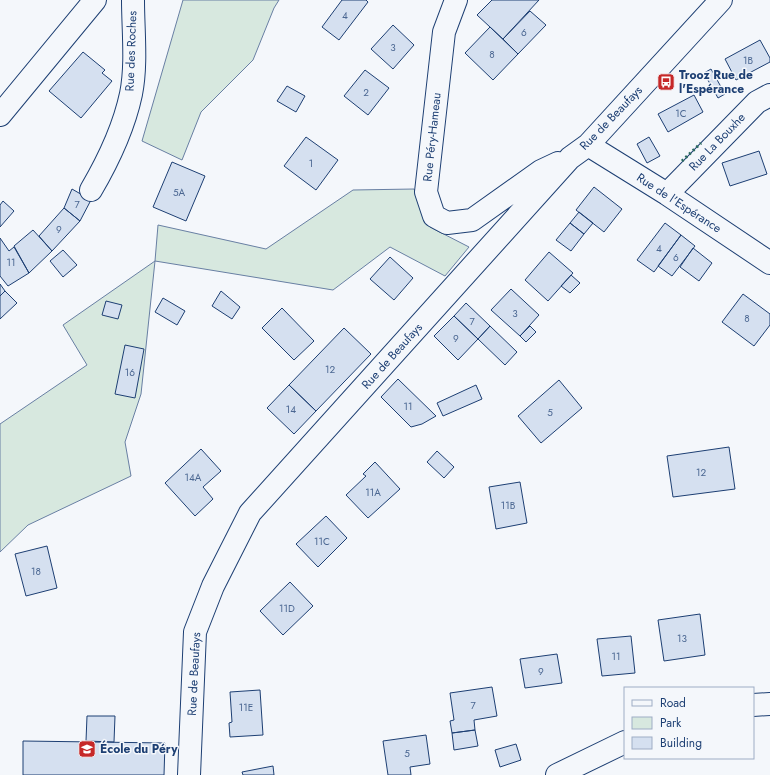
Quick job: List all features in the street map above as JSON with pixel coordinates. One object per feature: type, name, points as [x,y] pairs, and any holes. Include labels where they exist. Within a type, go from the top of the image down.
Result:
[{"type":"street","points":[[0,115],[95,0]]},
{"type":"street","name":"Rue des Roches","points":[[91,190],[113,145],[131,94],[134,47],[133,0]]},
{"type":"street","name":"Rue Péry-Hameau","points":[[456,0],[444,32],[426,192],[434,216],[447,223],[472,220],[541,171],[570,158]]},
{"type":"street","name":"Rue de Beaufays","points":[[189,775],[195,632],[213,586],[250,513],[570,158],[588,145],[721,0]]},
{"type":"street","name":"Rue La Bouxhe","points":[[667,194],[757,102],[770,94]]},
{"type":"street","name":"Rue de l'Espérance","points":[[588,145],[667,194],[770,262]]},
{"type":"street","points":[[754,705],[770,704]]},
{"type":"street","points":[[557,775],[624,742]]},
{"type":"green space","points":[[183,0],[279,0],[274,8],[253,60],[201,112],[182,160],[142,141]]},
{"type":"green space","points":[[414,189],[430,227],[469,247],[445,276],[390,247],[333,290],[155,261],[158,225],[266,249],[353,190]]},
{"type":"green space","points":[[155,261],[141,394],[125,442],[131,476],[28,525],[0,552],[0,424],[87,365],[63,325]]},
{"type":"building","points":[[342,0],[366,0],[368,2],[339,40],[322,27]]},
{"type":"building","points":[[492,0],[539,0],[503,39],[477,15]]},
{"type":"building","points":[[530,11],[546,25],[518,54],[503,39]]},
{"type":"building","points":[[393,25],[414,45],[393,69],[371,49]]},
{"type":"building","points":[[490,27],[518,54],[493,80],[465,53]]},
{"type":"building","points":[[760,40],[770,58],[770,62],[736,80],[725,59]]},
{"type":"building","points":[[83,52],[105,70],[102,73],[112,81],[81,118],[49,91]]},
{"type":"building","points":[[711,69],[725,94],[718,98],[704,73]]},
{"type":"building","points":[[365,70],[389,88],[368,115],[344,96]]},
{"type":"building","points":[[287,86],[305,96],[296,112],[277,101]]},
{"type":"building","points":[[694,95],[703,112],[668,132],[658,114]]},
{"type":"building","points":[[306,137],[338,160],[316,190],[284,166]]},
{"type":"building","points":[[649,137],[660,156],[647,163],[637,144]]},
{"type":"building","points":[[759,151],[767,174],[730,186],[722,163]]},
{"type":"building","points":[[172,162],[205,176],[186,221],[153,207]]},
{"type":"building","points":[[594,187],[622,209],[604,232],[576,210]]},
{"type":"building","points":[[72,189],[91,200],[80,221],[64,208]]},
{"type":"building","points":[[3,201],[14,211],[0,227],[0,205]]},
{"type":"building","points":[[64,208],[80,221],[52,251],[39,236]]},
{"type":"building","points":[[579,212],[593,223],[584,234],[570,223]]},
{"type":"building","points":[[570,223],[584,234],[571,251],[556,240]]},
{"type":"building","points":[[665,223],[681,235],[654,272],[637,260]]},
{"type":"building","points":[[33,230],[52,251],[29,273],[14,246]]},
{"type":"building","points":[[681,235],[695,246],[672,276],[658,266]]},
{"type":"building","points":[[0,238],[9,251],[14,247],[29,273],[8,286],[0,276]]},
{"type":"building","points":[[693,248],[712,263],[699,281],[680,267]]},
{"type":"building","points":[[63,250],[77,265],[63,277],[50,261]]},
{"type":"building","points":[[549,252],[573,273],[548,301],[525,280]]},
{"type":"building","points":[[390,257],[413,278],[394,300],[370,279]]},
{"type":"building","points":[[571,275],[580,283],[570,293],[561,286]]},
{"type":"building","points":[[0,284],[5,291],[0,296]]},
{"type":"building","points":[[511,289],[539,315],[520,336],[491,310]]},
{"type":"building","points":[[5,291],[17,303],[0,319],[0,296]]},
{"type":"building","points":[[221,291],[240,307],[232,319],[212,306]]},
{"type":"building","points":[[743,294],[770,314],[770,325],[754,346],[722,322]]},
{"type":"building","points":[[163,298],[185,311],[177,325],[155,312]]},
{"type":"building","points":[[106,301],[122,305],[118,319],[102,315]]},
{"type":"building","points":[[466,303],[490,326],[478,339],[454,316]]},
{"type":"building","points":[[282,308],[314,341],[294,360],[262,328]]},
{"type":"building","points":[[454,316],[478,339],[458,360],[434,336]]},
{"type":"building","points":[[490,326],[517,352],[505,365],[478,339]]},
{"type":"building","points":[[530,326],[536,332],[526,342],[520,336]]},
{"type":"building","points":[[344,328],[371,354],[316,411],[289,385]]},
{"type":"building","points":[[125,345],[144,349],[135,398],[115,394]]},
{"type":"building","points":[[398,379],[436,416],[422,424],[411,427],[381,397]]},
{"type":"building","points":[[559,380],[582,408],[541,443],[518,416]]},
{"type":"building","points":[[289,385],[316,411],[294,434],[267,408]]},
{"type":"building","points":[[476,385],[482,399],[443,416],[437,403]]},
{"type":"building","points":[[729,447],[735,489],[673,497],[667,456]]},
{"type":"building","points":[[201,449],[221,471],[203,487],[213,499],[195,516],[165,483]]},
{"type":"building","points":[[437,451],[454,467],[444,478],[427,462]]},
{"type":"building","points":[[375,462],[400,489],[368,518],[346,495],[366,476],[363,474]]},
{"type":"building","points":[[520,482],[527,523],[496,529],[489,487]]},
{"type":"building","points":[[326,516],[347,538],[318,567],[296,544]]},
{"type":"building","points":[[47,546],[57,588],[26,596],[15,554]]},
{"type":"building","points":[[290,582],[313,606],[283,635],[260,611]]},
{"type":"building","points":[[700,614],[705,655],[664,661],[658,620]]},
{"type":"building","points":[[631,636],[635,673],[602,676],[597,639]]},
{"type":"building","points":[[557,654],[562,683],[525,688],[520,659]]},
{"type":"building","points":[[492,687],[497,716],[474,720],[475,730],[452,733],[450,721],[454,720],[450,693]]},
{"type":"building","points":[[260,690],[263,735],[230,737],[229,723],[232,722],[230,692]]},
{"type":"building","points":[[87,716],[115,716],[114,742],[86,741]]},
{"type":"building","points":[[475,730],[478,746],[454,750],[452,733]]},
{"type":"building","points":[[426,735],[430,764],[410,767],[411,775],[388,775],[383,741]]},
{"type":"building","points":[[23,741],[165,743],[164,775],[23,775]]},
{"type":"building","points":[[516,744],[521,760],[500,767],[495,750]]},
{"type":"building","points":[[273,766],[274,775],[243,775],[242,772]]},
{"type":"hedge","points":[[682,161],[701,143]]},
{"type":"place","name":"Trooz Rue de l'Espérance","points":[[666,82]]},
{"type":"place","name":"École du Péry","points":[[87,749]]}]
